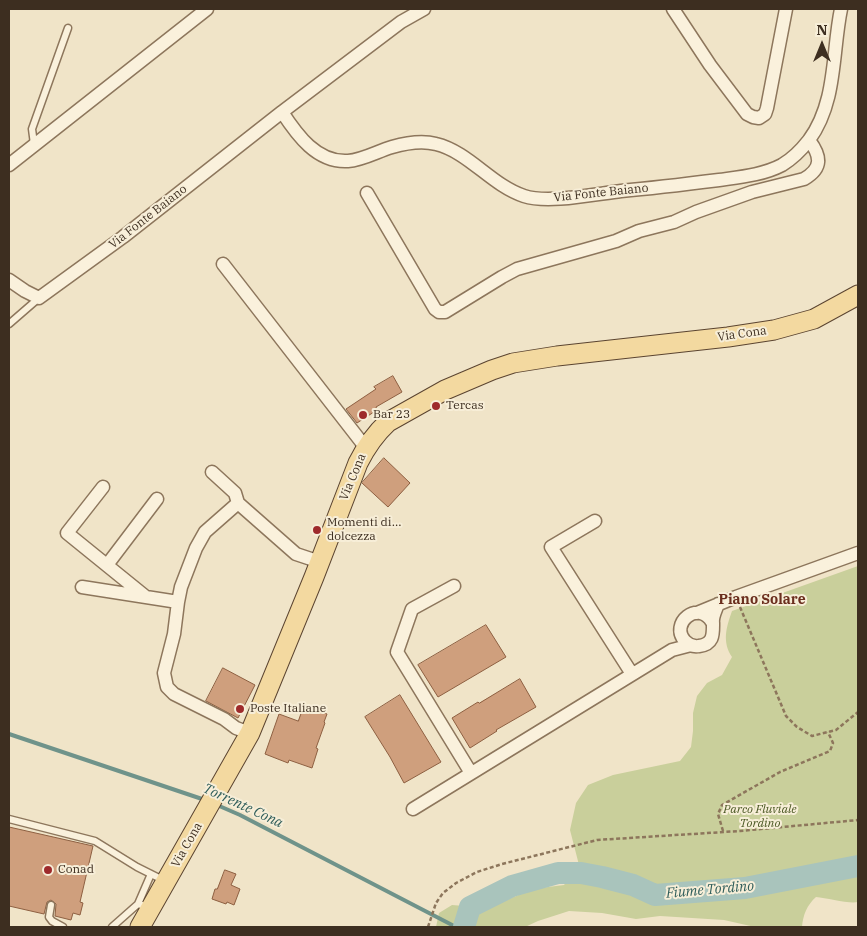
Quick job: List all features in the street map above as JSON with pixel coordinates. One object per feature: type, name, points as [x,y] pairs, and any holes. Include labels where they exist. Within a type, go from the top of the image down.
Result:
[{"type":"main road","name":"Via Cona","points":[[140,927],[144,906],[248,738],[358,463],[366,448],[388,422],[445,390],[501,366],[557,356],[774,330],[814,319],[858,296]]},
{"type":"street","points":[[9,165],[207,9]]},
{"type":"street","name":"Via Fonte Baiano","points":[[39,298],[123,237],[282,112],[401,22],[424,9]]},
{"type":"street","points":[[673,9],[710,65],[747,114],[753,118],[759,118],[767,108],[786,9]]},
{"type":"street","name":"Via Fonte Baiano","points":[[282,112],[307,145],[319,154],[348,161],[408,142],[436,144],[449,149],[512,192],[537,199],[751,175],[782,165],[797,154],[809,140],[823,116],[828,98],[841,9]]},
{"type":"street","points":[[367,193],[435,309],[439,312],[445,312],[517,269],[616,241],[674,222],[752,192],[804,179],[817,169],[818,162],[815,148],[809,140]]},
{"type":"street","points":[[223,264],[366,448]]},
{"type":"street","points":[[9,280],[24,291],[39,298]]},
{"type":"street","points":[[212,472],[235,493],[238,503],[296,554],[320,562]]},
{"type":"street","points":[[103,487],[67,533],[146,597]]},
{"type":"street","points":[[106,565],[156,500]]},
{"type":"street","points":[[238,503],[205,532],[201,538],[181,587],[174,634],[164,673],[167,687],[174,694],[224,719],[248,738]]},
{"type":"street","points":[[595,520],[551,547],[632,674]]},
{"type":"street","points":[[698,613],[706,615],[712,622],[714,632],[709,641],[701,646],[686,640],[681,625],[687,616],[858,553]]},
{"type":"street","points":[[454,586],[412,609],[397,652],[471,773]]},
{"type":"street","points":[[82,587],[178,602]]},
{"type":"street","points":[[712,622],[718,604]]},
{"type":"street","points":[[413,809],[686,640]]},
{"type":"lane","points":[[34,144],[32,130],[68,28]]},
{"type":"lane","points":[[9,324],[39,298]]},
{"type":"lane","points":[[9,819],[95,841],[164,874]]},
{"type":"lane","points":[[51,905],[49,917],[52,921],[64,927]]},
{"type":"lane","points":[[112,927],[144,906]]},
{"type":"path","points":[[736,597],[786,716],[812,736],[836,730],[858,712]]},
{"type":"path","points":[[723,831],[718,814],[722,805],[780,772],[830,751],[833,743],[828,732]]},
{"type":"path","points":[[428,927],[436,903],[443,893],[456,883],[477,872],[597,840],[858,820]]},
{"type":"green space","name":"Parco Fluviale Tordino","points":[[858,566],[858,902],[844,902],[816,897],[806,911],[802,927],[755,927],[724,920],[660,916],[636,919],[602,913],[569,911],[525,927],[436,927],[439,913],[452,905],[489,908],[532,889],[564,885],[579,865],[570,830],[576,803],[588,785],[613,775],[680,761],[691,747],[693,713],[697,696],[707,683],[722,675],[732,657],[727,646],[726,635],[732,611]]},
{"type":"building","points":[[393,376],[402,392],[376,407],[377,410],[357,423],[346,409],[376,389],[374,387]]},
{"type":"building","points":[[384,458],[410,483],[388,507],[362,483]]},
{"type":"building","points":[[486,625],[506,657],[438,697],[418,665]]},
{"type":"building","points":[[223,668],[255,685],[238,718],[206,701]]},
{"type":"building","points":[[520,679],[536,707],[496,730],[470,748],[452,718]]},
{"type":"building","points":[[400,695],[441,762],[404,783],[365,717]]},
{"type":"building","points":[[304,706],[327,714],[312,768],[289,760],[288,763],[265,754],[279,714],[298,721]]},
{"type":"building","name":"Conad","points":[[9,827],[93,846],[80,902],[83,903],[80,915],[73,913],[71,920],[55,916],[56,904],[51,900],[47,902],[44,914],[9,906]]},
{"type":"building","points":[[225,870],[236,874],[231,885],[240,889],[234,905],[212,899]]},
{"type":"waterway","name":"Torrente Cona","points":[[9,734],[205,800]]},
{"type":"waterway","name":"Torrente Cona","points":[[217,805],[240,815],[456,927]]},
{"type":"waterway","name":"Fiume Tordino","points":[[464,927],[470,907],[512,886],[558,873],[581,873],[602,877],[633,885],[655,895],[745,888],[858,866]]},
{"type":"place","name":"Tercas","points":[[436,406]]},
{"type":"place","name":"Bar 23","points":[[363,415]]},
{"type":"place","name":"Momenti di... dolcezza","points":[[317,530]]},
{"type":"place","name":"Poste Italiane","points":[[240,709]]},
{"type":"place","name":"Conad","points":[[48,870]]},
{"type":"district","name":"Piano Solare","points":[[762,600]]}]
